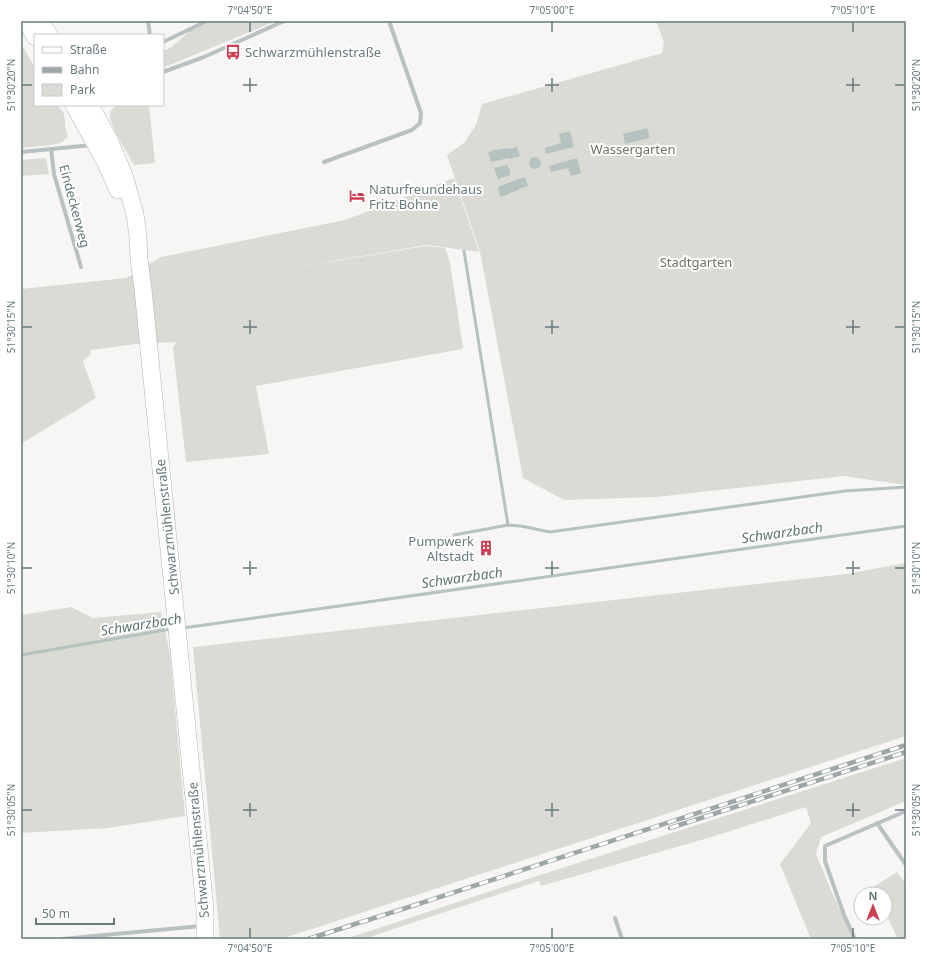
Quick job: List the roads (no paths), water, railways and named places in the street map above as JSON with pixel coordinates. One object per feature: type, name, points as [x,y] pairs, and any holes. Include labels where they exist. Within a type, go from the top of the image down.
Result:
[{"type":"street","points":[[27,21],[34,35]]},
{"type":"street","points":[[40,21],[48,34]]},
{"type":"street","points":[[148,21],[150,34]]},
{"type":"street","points":[[164,42],[207,21]]},
{"type":"street","points":[[164,72],[204,57],[284,21]]},
{"type":"street","points":[[324,162],[412,130],[420,123],[421,113],[389,21]]},
{"type":"street","points":[[75,106],[103,142]]},
{"type":"street","points":[[90,106],[103,142]]},
{"type":"street","points":[[21,152],[103,142]]},
{"type":"street","name":"Schwarzmühlenstraße","points":[[103,142],[121,199],[130,236],[139,260],[143,288],[205,901],[205,932]]},
{"type":"street","name":"Eindeckerweg","points":[[51,149],[54,174],[81,267]]},
{"type":"street","points":[[855,939],[844,915],[825,861],[824,846],[906,811]]},
{"type":"street","points":[[877,823],[906,865]]},
{"type":"street","points":[[615,918],[622,939]]},
{"type":"street","points":[[62,939],[205,932]]},
{"type":"waterway","points":[[464,251],[508,525]]},
{"type":"waterway","points":[[454,535],[508,525],[550,532],[845,491],[906,487]]},
{"type":"waterway","name":"Schwarzbach","points":[[183,628],[906,526]]},
{"type":"waterway","name":"Schwarzbach","points":[[21,655],[171,629]]},
{"type":"railway","points":[[308,939],[906,745]]},
{"type":"railway","points":[[670,828],[906,752]]},
{"type":"place","name":"Schwarzmühlenstraße","points":[[233,52]]},
{"type":"place","name":"Naturfreundehaus Fritz Bohne","points":[[357,196]]},
{"type":"place","name":"Pumpwerk Altstadt","points":[[486,548]]},
{"type":"park label","name":"Wassergarten","points":[[633,149]]},
{"type":"park label","name":"Stadtgarten","points":[[696,262]]}]
